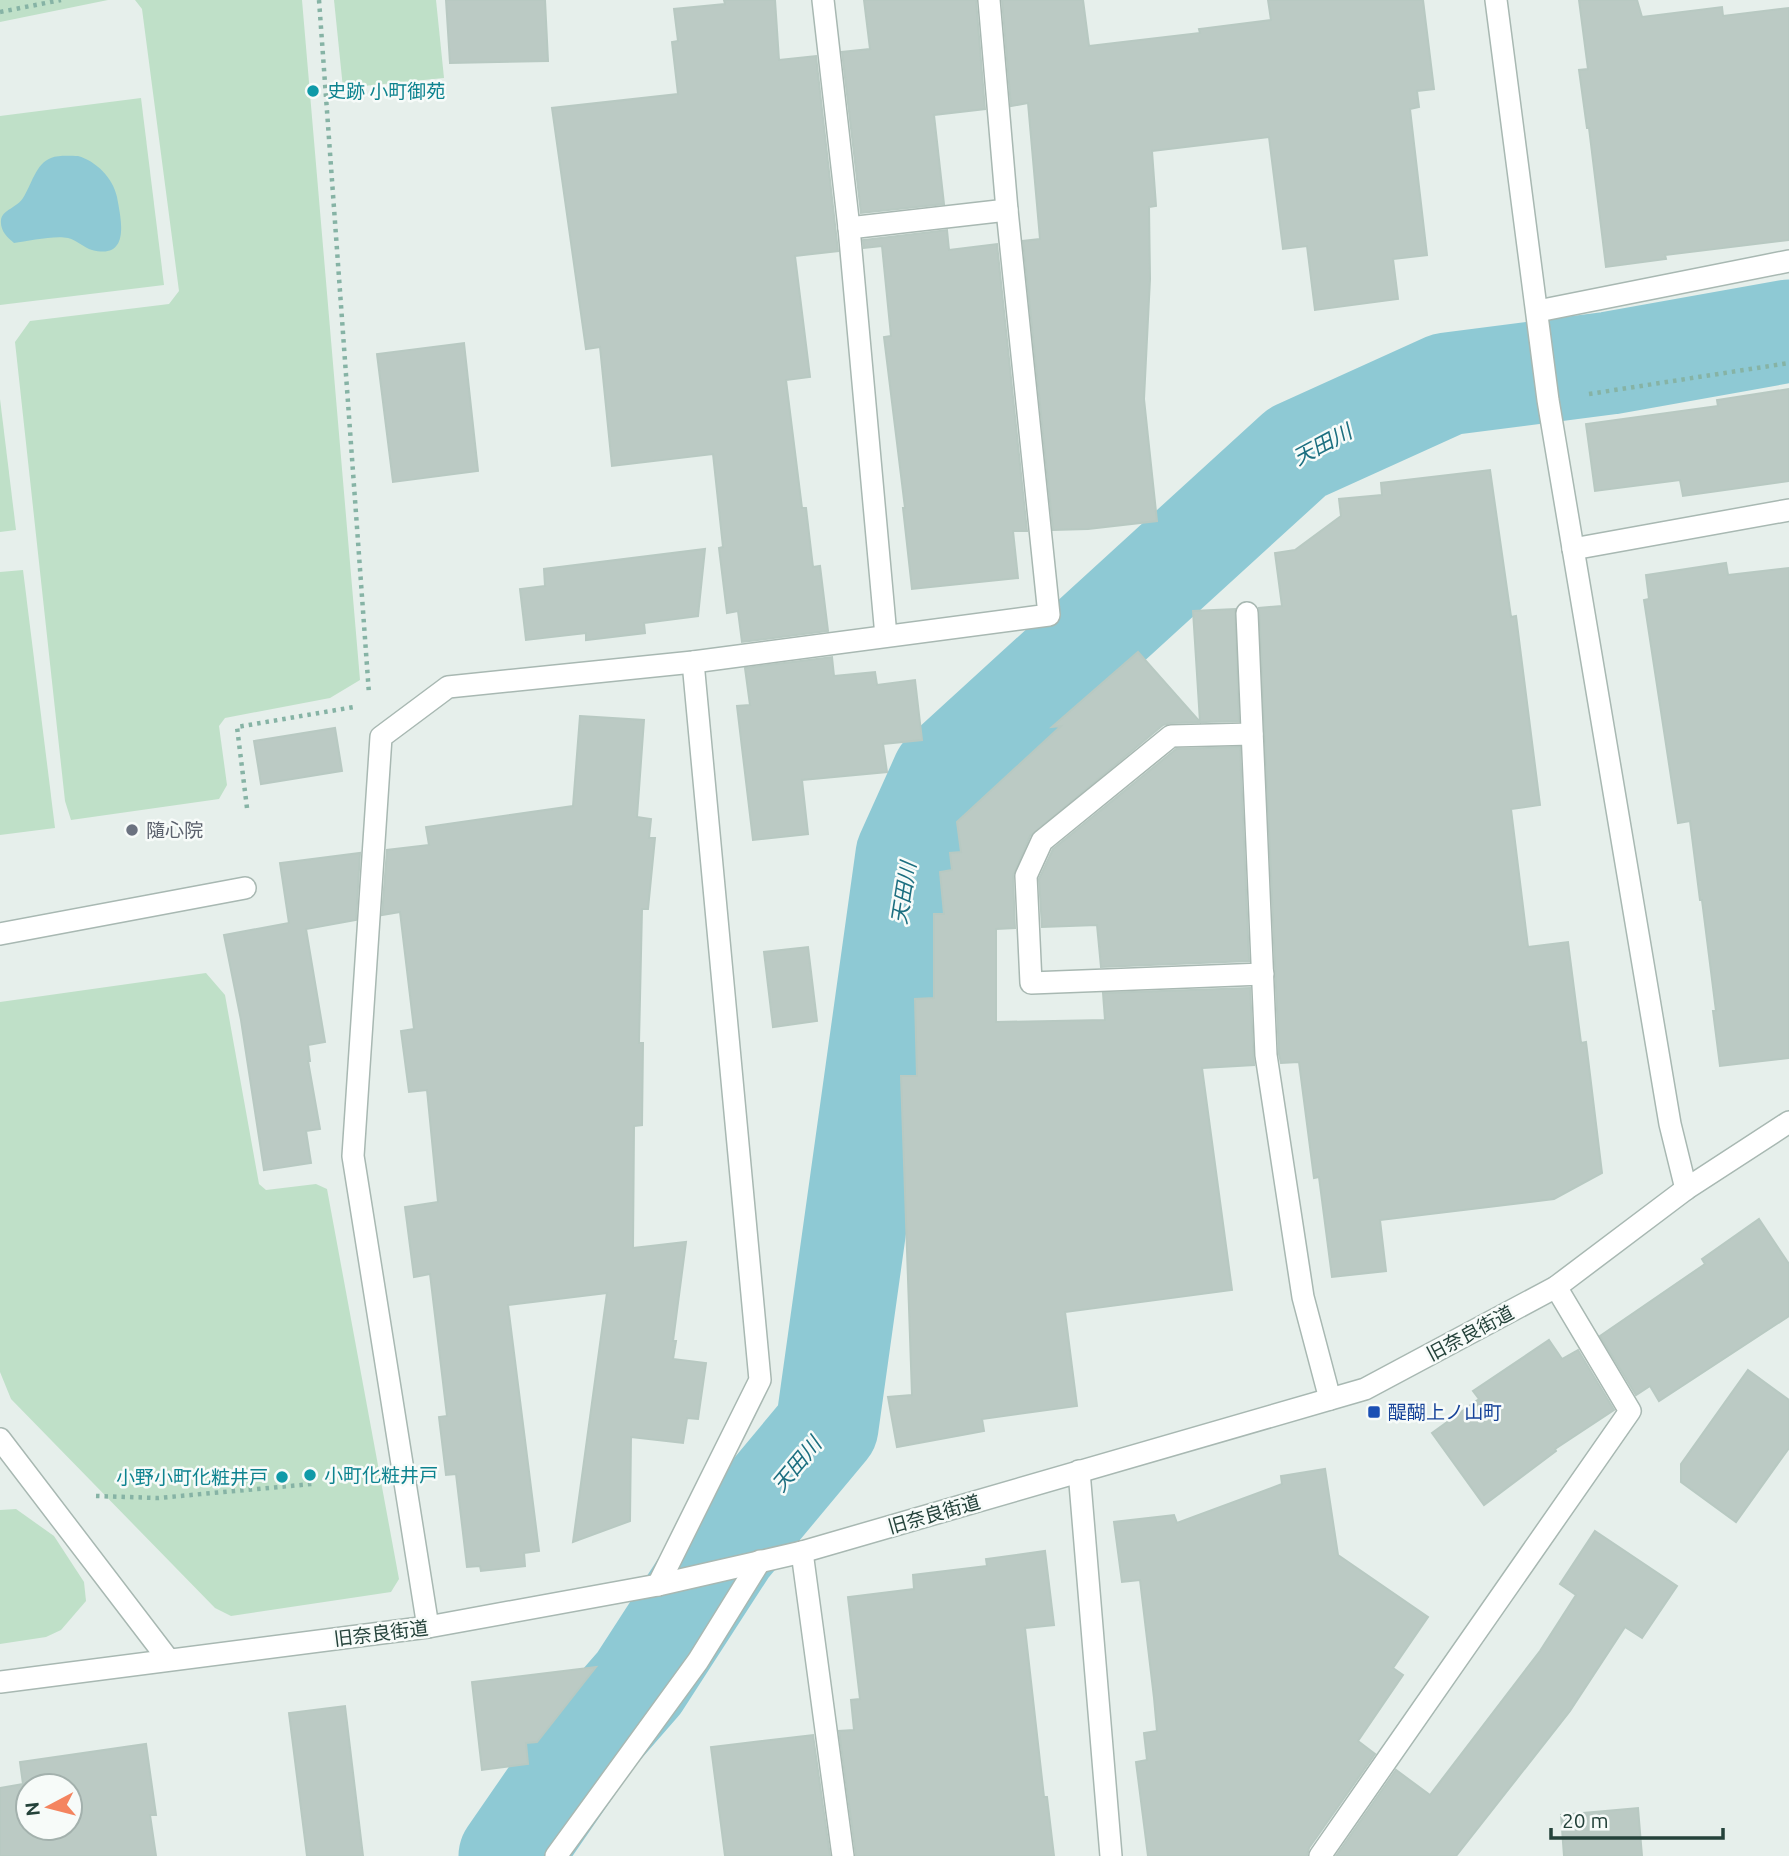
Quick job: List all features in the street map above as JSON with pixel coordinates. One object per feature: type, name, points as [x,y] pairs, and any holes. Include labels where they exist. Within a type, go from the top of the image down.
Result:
[{"type":"street","points":[[823,0],[849,228],[886,636]]},
{"type":"street","points":[[428,1627],[353,1156],[381,737],[448,687],[693,662],[1049,615],[1007,210],[989,0]]},
{"type":"street","points":[[1496,0],[1548,400],[1667,1110],[1686,1189]]},
{"type":"street","points":[[849,228],[1007,210]]},
{"type":"street","points":[[1538,311],[1789,261]]},
{"type":"street","points":[[1573,549],[1789,510]]},
{"type":"street","points":[[1247,612],[1266,1055],[1303,1297],[1330,1399]]},
{"type":"street","points":[[658,1585],[760,1380],[693,662]]},
{"type":"street","points":[[1252,734],[1171,736],[1042,841],[1026,876],[1031,982],[1263,974]]},
{"type":"street","points":[[0,934],[245,888]]},
{"type":"street","name":"旧奈良街道","points":[[0,1682],[428,1627],[658,1585],[802,1552],[1365,1389],[1556,1287],[1686,1189],[1789,1122]]},
{"type":"street","points":[[1320,1856],[1630,1411],[1556,1287]]},
{"type":"street","points":[[0,1439],[168,1659]]},
{"type":"street","points":[[1079,1471],[1111,1856]]},
{"type":"street","points":[[802,1552],[843,1856]]},
{"type":"street","points":[[556,1856],[698,1661],[753,1563]]},
{"type":"path","points":[[0,12],[61,0]]},
{"type":"path","points":[[319,0],[370,704]]},
{"type":"path","points":[[1548,400],[1789,363]]},
{"type":"path","points":[[247,808],[237,727],[356,706]]},
{"type":"path","points":[[42,1494],[158,1498],[312,1484]]},
{"type":"green space","points":[[0,0],[108,0],[0,22]]},
{"type":"green space","points":[[135,0],[302,0],[360,680],[330,698],[225,718],[219,726],[227,785],[219,799],[71,820],[65,801],[15,342],[30,321],[169,304],[179,291],[142,9]]},
{"type":"green space","points":[[334,0],[436,0],[444,78],[343,88]]},
{"type":"green space","points":[[141,98],[164,285],[0,305],[0,116]]},
{"type":"green space","points":[[0,399],[16,530],[0,532]]},
{"type":"green space","points":[[23,570],[55,828],[0,835],[0,572]]},
{"type":"green space","points":[[206,973],[225,995],[259,1184],[266,1190],[316,1184],[327,1189],[399,1579],[391,1592],[231,1616],[215,1608],[11,1399],[0,1372],[0,1002]]},
{"type":"green space","points":[[16,1509],[54,1536],[84,1582],[86,1601],[61,1630],[46,1637],[0,1644],[0,1510]]},
{"type":"water","points":[[57,156],[78,156],[103,171],[112,183],[119,206],[121,226],[118,243],[113,249],[104,251],[86,248],[63,237],[14,243],[2,227],[4,214],[21,201],[41,165],[46,161]]},
{"type":"water","points":[[706,1610],[539,1856],[497,1856],[667,1614]]},
{"type":"building","points":[[446,0],[545,0],[548,61],[450,63]]},
{"type":"building","points":[[724,0],[775,0],[779,60],[816,56],[838,251],[795,256],[810,377],[786,380],[802,508],[806,508],[813,567],[820,566],[828,631],[742,642],[738,611],[727,613],[719,548],[723,547],[713,454],[612,466],[600,347],[586,349],[552,108],[678,94],[672,42],[678,41],[674,9],[725,4]]},
{"type":"building","points":[[864,0],[976,0],[985,109],[934,115],[944,204],[861,213],[842,52],[870,49]]},
{"type":"building","points":[[1002,0],[1083,0],[1089,46],[1200,33],[1199,29],[1271,20],[1268,0],[1423,0],[1434,89],[1417,91],[1419,107],[1410,109],[1427,255],[1393,259],[1398,299],[1315,310],[1307,246],[1283,249],[1269,137],[1152,151],[1156,206],[1149,207],[1150,279],[1144,399],[1157,521],[1053,530],[1023,241],[1040,239],[1028,103],[1011,106]]},
{"type":"building","points":[[1579,0],[1637,0],[1642,17],[1722,7],[1723,16],[1789,8],[1789,240],[1665,255],[1666,259],[1606,267],[1579,70],[1588,69]]},
{"type":"building","points":[[947,230],[949,250],[997,244],[1027,531],[1013,531],[1018,578],[912,589],[884,337],[891,336],[882,246],[864,248],[863,240]]},
{"type":"building","points":[[464,343],[478,471],[393,482],[377,354]]},
{"type":"building","points":[[1789,389],[1789,481],[1683,496],[1680,480],[1595,491],[1586,424],[1718,406],[1717,400]]},
{"type":"building","points":[[1490,470],[1511,617],[1516,616],[1540,805],[1511,809],[1528,947],[1568,942],[1581,1043],[1586,1042],[1602,1173],[1554,1199],[1380,1220],[1386,1271],[1332,1277],[1319,1177],[1314,1178],[1299,1062],[1281,1063],[1279,1054],[1259,608],[1282,606],[1275,553],[1295,550],[1341,516],[1339,499],[1382,495],[1381,483]]},
{"type":"building","points":[[705,549],[698,616],[644,623],[645,633],[586,640],[586,633],[526,640],[520,589],[545,586],[544,569]]},
{"type":"building","points":[[1726,563],[1728,575],[1789,568],[1789,1058],[1720,1066],[1713,1011],[1716,1011],[1690,821],[1678,823],[1644,600],[1649,599],[1646,575]]},
{"type":"building","points":[[1235,609],[1239,721],[1163,725],[1030,836],[1013,876],[1015,928],[996,929],[996,1022],[1105,1020],[1103,993],[1250,988],[1254,1065],[1202,1068],[1232,1290],[1065,1312],[1077,1406],[982,1419],[984,1431],[897,1447],[888,1397],[912,1395],[901,1076],[917,1076],[915,999],[934,998],[934,914],[944,914],[940,872],[952,870],[950,853],[961,852],[957,822],[1061,726],[1052,727],[1138,652],[1200,722],[1193,611]]},
{"type":"building","points":[[832,657],[834,676],[875,672],[877,685],[915,680],[922,740],[883,744],[887,772],[802,780],[808,834],[753,840],[737,706],[750,705],[745,668]]},
{"type":"building","points":[[580,716],[644,720],[637,817],[651,819],[649,838],[655,838],[648,909],[642,909],[639,1043],[643,1043],[642,1125],[634,1126],[633,1248],[686,1242],[673,1359],[706,1363],[698,1419],[687,1418],[683,1443],[631,1437],[630,1521],[573,1542],[607,1293],[508,1305],[539,1551],[524,1553],[525,1566],[481,1571],[480,1566],[467,1567],[456,1474],[446,1475],[439,1417],[447,1416],[430,1274],[414,1277],[405,1207],[438,1202],[427,1090],[409,1092],[401,1031],[414,1029],[400,912],[382,915],[387,850],[429,845],[426,827],[573,806]]},
{"type":"building","points":[[335,728],[342,771],[261,784],[254,741]]},
{"type":"building","points":[[1240,747],[1249,961],[1101,967],[1097,925],[1042,927],[1039,879],[1053,849],[1176,749]]},
{"type":"building","points":[[360,853],[356,920],[306,929],[325,1042],[308,1045],[308,1061],[320,1129],[306,1131],[311,1163],[264,1170],[241,1020],[224,935],[289,923],[280,863]]},
{"type":"building","points":[[808,947],[817,1021],[773,1027],[764,952]]},
{"type":"building","points":[[1759,1219],[1789,1264],[1789,1316],[1659,1401],[1650,1386],[1636,1395],[1600,1336],[1705,1264],[1702,1259]]},
{"type":"building","points":[[1549,1340],[1562,1359],[1578,1350],[1614,1410],[1555,1449],[1556,1451],[1484,1505],[1432,1433],[1479,1399],[1473,1391]]},
{"type":"building","points":[[1748,1370],[1789,1400],[1789,1448],[1736,1522],[1681,1482],[1681,1464]]},
{"type":"building","points":[[1325,1469],[1338,1555],[1428,1617],[1393,1668],[1403,1675],[1358,1741],[1375,1754],[1309,1848],[1307,1856],[1148,1856],[1136,1762],[1147,1760],[1144,1733],[1157,1731],[1154,1698],[1140,1580],[1122,1582],[1114,1522],[1174,1515],[1177,1523],[1282,1484],[1281,1476]]},
{"type":"building","points":[[1595,1531],[1677,1586],[1642,1638],[1625,1627],[1570,1711],[1456,1856],[1336,1856],[1396,1770],[1430,1795],[1540,1651],[1576,1595],[1560,1584]]},
{"type":"building","points":[[1045,1551],[1054,1625],[1025,1628],[1044,1797],[1047,1797],[1054,1856],[856,1856],[839,1731],[854,1730],[851,1700],[860,1699],[848,1597],[914,1589],[913,1575],[987,1566],[986,1559]]},
{"type":"building","points":[[596,1667],[537,1742],[526,1743],[528,1764],[482,1770],[472,1682]]},
{"type":"building","points":[[345,1706],[363,1856],[307,1856],[289,1713]]},
{"type":"building","points":[[813,1735],[830,1856],[725,1856],[711,1747]]},
{"type":"building","points":[[146,1744],[156,1815],[150,1815],[156,1856],[0,1856],[0,1788],[14,1786],[14,1842],[84,1842],[84,1772],[21,1772],[20,1762]]},
{"type":"building","points":[[1638,1808],[1642,1856],[1564,1856],[1561,1815]]},
{"type":"waterway","name":"天田川","points":[[510,1856],[592,1737],[639,1683],[727,1547],[827,1427],[907,855],[943,775],[1297,452],[1447,384],[1610,363],[1789,331]]},
{"type":"place","name":"史跡 小町御苑","points":[[313,91]]},
{"type":"place","name":"隨心院","points":[[132,830]]},
{"type":"place","name":"醍醐上ノ山町","points":[[1374,1412]]},
{"type":"place","name":"小町化粧井戸","points":[[310,1475]]},
{"type":"place","name":"小野小町化粧井戸","points":[[282,1477]]}]
